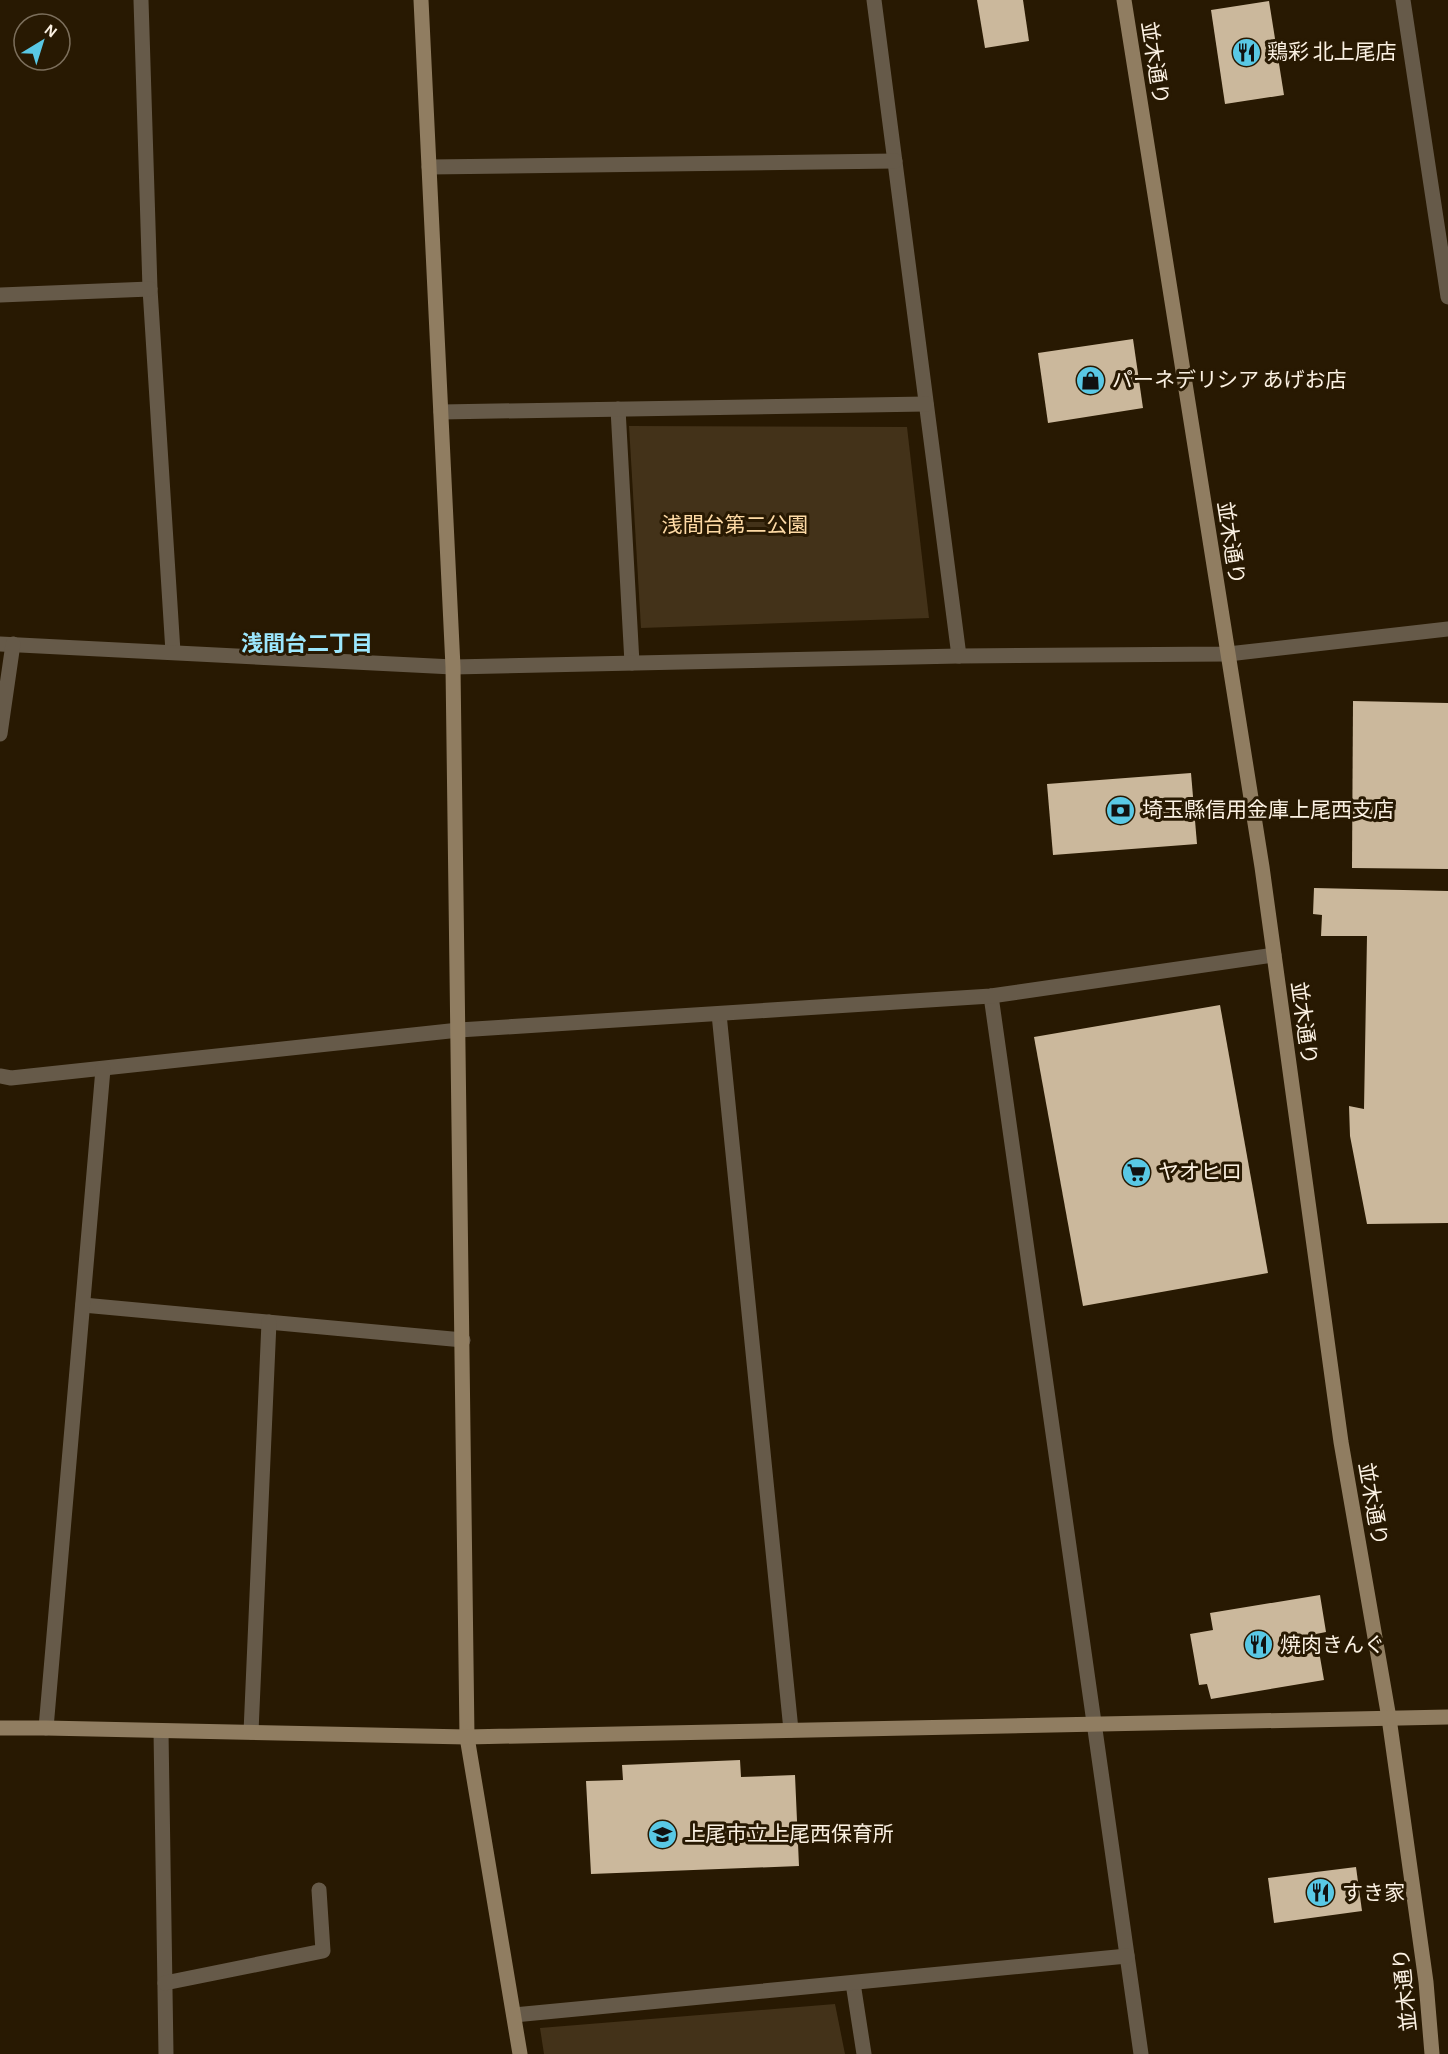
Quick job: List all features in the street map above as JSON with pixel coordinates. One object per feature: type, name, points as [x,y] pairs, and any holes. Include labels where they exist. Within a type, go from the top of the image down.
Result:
[{"type":"street","points":[[141,0],[150,289],[173,652]]},
{"type":"street","points":[[421,0],[453,667],[466,1737],[520,2054]]},
{"type":"street","points":[[874,0],[959,656]]},
{"type":"street","name":"並木通り","points":[[1124,0],[1262,867],[1341,1442],[1389,1718],[1426,1982],[1432,2054]]},
{"type":"street","points":[[1403,0],[1448,291]]},
{"type":"street","points":[[429,167],[895,161]]},
{"type":"street","points":[[0,295],[150,289]]},
{"type":"street","points":[[441,412],[927,404]]},
{"type":"street","points":[[618,409],[632,663]]},
{"type":"street","points":[[0,734],[6,644],[453,667],[959,656],[1228,654],[1448,629]]},
{"type":"street","points":[[0,1076],[11,1078],[103,1069],[459,1030],[992,996],[1274,954]]},
{"type":"street","points":[[992,996],[1141,2054]]},
{"type":"street","points":[[719,1014],[790,1730]]},
{"type":"street","points":[[46,1728],[103,1069]]},
{"type":"street","points":[[83,1305],[462,1340]]},
{"type":"street","points":[[251,1732],[269,1322]]},
{"type":"street","points":[[0,1728],[466,1737],[1448,1717]]},
{"type":"street","points":[[161,1731],[166,2054]]},
{"type":"street","points":[[165,1983],[323,1951],[319,1890]]},
{"type":"street","points":[[514,2015],[1127,1956]]},
{"type":"street","points":[[853,1983],[864,2054]]},
{"type":"green space","name":"浅間台第二公園","points":[[629,426],[907,427],[929,618],[641,628]]},
{"type":"green space","points":[[835,2004],[845,2054],[544,2054],[540,2028]]},
{"type":"building","points":[[977,0],[1023,0],[1029,41],[985,48]]},
{"type":"building","points":[[1269,1],[1284,95],[1225,104],[1211,10]]},
{"type":"building","name":"パーネデリシア あげお店","points":[[1133,339],[1143,408],[1048,423],[1038,353]]},
{"type":"building","points":[[1353,701],[1448,703],[1448,869],[1352,868]]},
{"type":"building","points":[[1191,773],[1197,844],[1053,855],[1047,784]]},
{"type":"building","points":[[1314,888],[1448,891],[1448,1223],[1367,1224],[1350,1136],[1349,1106],[1364,1109],[1367,936],[1321,936],[1322,915],[1313,914]]},
{"type":"building","points":[[1220,1005],[1268,1273],[1083,1306],[1034,1037]]},
{"type":"building","points":[[1320,1595],[1326,1632],[1316,1634],[1324,1680],[1211,1699],[1207,1684],[1199,1685],[1190,1634],[1213,1630],[1210,1613]]},
{"type":"building","points":[[740,1760],[741,1777],[795,1775],[799,1866],[591,1874],[586,1781],[623,1780],[622,1765]]},
{"type":"building","points":[[1356,1867],[1362,1911],[1274,1923],[1268,1878]]},
{"type":"place","name":"鶏彩 北上尾店","points":[[1246,52]]},
{"type":"place","name":"パーネデリシア あげお店","points":[[1091,380]]},
{"type":"place","name":"埼玉縣信用金庫上尾西支店","points":[[1121,810]]},
{"type":"place","name":"ヤオヒロ","points":[[1137,1172]]},
{"type":"place","name":"焼肉きんぐ","points":[[1259,1645]]},
{"type":"place","name":"上尾市立上尾西保育所","points":[[663,1834]]},
{"type":"place","name":"すき家","points":[[1321,1893]]},
{"type":"district","name":"浅間台二丁目","points":[[307,643]]}]
